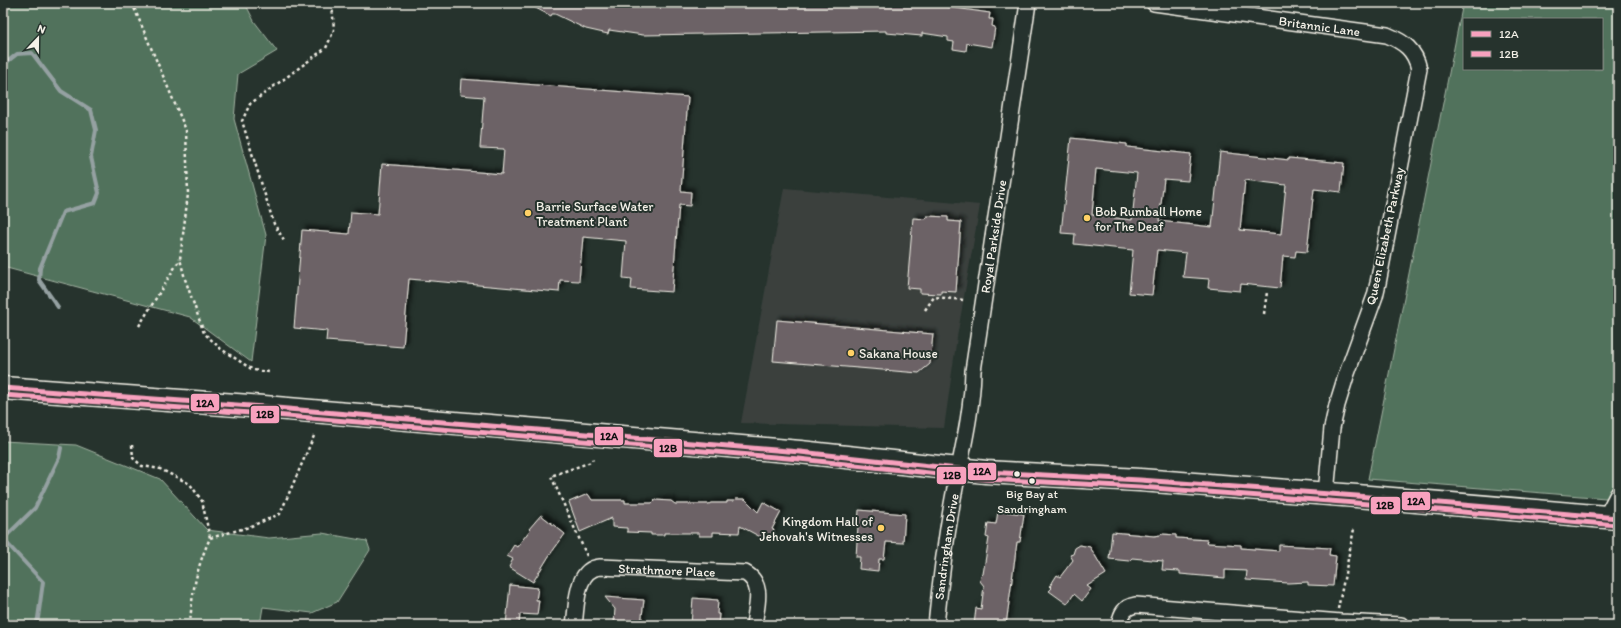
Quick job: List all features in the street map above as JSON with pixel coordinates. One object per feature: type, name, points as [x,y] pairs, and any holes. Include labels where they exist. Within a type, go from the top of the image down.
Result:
[{"type":"main road","points":[[3,388],[272,408],[784,451],[959,469],[1140,480],[1612,517]]},
{"type":"street","name":"Royal Parkside Drive","points":[[959,469],[968,427],[973,390],[973,371],[1028,3]]},
{"type":"street","name":"Britannic Lane","points":[[1154,3],[1387,35],[1400,40],[1410,48],[1417,58],[1419,69]]},
{"type":"street","name":"Queen Elizabeth Parkway","points":[[1326,494],[1332,428],[1337,405],[1376,290],[1419,69]]},
{"type":"street","name":"Sandringham Drive","points":[[936,625],[952,503],[959,469]]},
{"type":"street","points":[[1612,517],[1618,494]]},
{"type":"street","name":"Strathmore Place","points":[[574,625],[582,578],[592,569],[600,567],[745,573],[754,580],[758,589],[754,625]]},
{"type":"street","points":[[1119,625],[1120,616],[1123,612],[1129,606],[1136,605],[1341,622],[1402,625]]},
{"type":"path","points":[[132,3],[186,130],[188,194],[180,258],[185,279],[204,333],[221,349],[253,370],[269,372]]},
{"type":"path","points":[[284,240],[274,224],[242,121],[250,104],[326,48],[334,30],[332,3]]},
{"type":"path","points":[[140,326],[180,258]]},
{"type":"path","points":[[1264,314],[1266,292]]},
{"type":"path","points":[[924,310],[934,297],[964,300]]},
{"type":"path","points":[[210,538],[249,527],[280,514],[314,436]]},
{"type":"path","points":[[132,445],[133,458],[142,466],[160,469],[190,484],[202,501],[210,538],[201,558],[193,586],[190,625]]},
{"type":"path","points":[[587,556],[551,476],[592,462],[593,459]]},
{"type":"path","points":[[1338,610],[1354,530]]},
{"type":"shaded area","points":[[784,188],[980,205],[957,337],[944,428],[741,423]]},
{"type":"green space","points":[[3,3],[245,3],[254,21],[277,51],[238,74],[234,119],[266,235],[251,362],[190,317],[3,267]]},
{"type":"green space","points":[[1463,3],[1618,3],[1618,499],[1368,479]]},
{"type":"green space","points":[[3,441],[76,445],[160,479],[207,530],[269,538],[322,533],[367,541],[370,550],[337,602],[312,613],[263,607],[260,625],[3,625]]},
{"type":"building","points":[[526,3],[921,3],[990,13],[989,19],[993,19],[992,26],[995,27],[992,47],[967,43],[966,51],[953,49],[954,42],[948,41],[948,37],[922,33],[922,36],[886,33],[886,31],[643,35],[609,30],[608,34],[586,29],[555,14],[552,14],[551,16]]},
{"type":"building","name":"Barrie Surface Water Treatment Plant","points":[[461,79],[688,97],[681,191],[691,192],[690,206],[679,205],[672,292],[631,289],[632,279],[623,278],[626,241],[583,237],[579,281],[560,280],[559,292],[409,279],[403,347],[326,341],[327,331],[294,328],[302,230],[349,234],[351,212],[378,214],[382,164],[502,174],[504,149],[480,148],[484,97],[460,95]]},
{"type":"building","name":"Bob Rumball Home for The Deaf","points":[[1071,138],[1127,144],[1127,147],[1191,154],[1188,181],[1164,179],[1159,221],[1212,227],[1220,152],[1289,160],[1289,158],[1344,163],[1341,192],[1314,189],[1307,252],[1296,251],[1295,257],[1283,256],[1280,288],[1241,284],[1240,291],[1208,288],[1209,279],[1183,277],[1186,253],[1157,250],[1152,295],[1129,293],[1133,250],[1074,244],[1075,234],[1061,233]],"holes":[[[1096,169],[1137,173],[1132,220],[1092,215]],[[1245,180],[1286,185],[1281,234],[1240,230]]]},
{"type":"building","points":[[927,216],[948,217],[948,221],[961,222],[956,292],[941,291],[941,294],[920,293],[920,289],[907,288],[913,218],[926,219]]},
{"type":"building","points":[[777,320],[933,334],[930,364],[919,373],[773,361]]},
{"type":"building","points":[[588,494],[592,500],[625,500],[625,503],[652,503],[655,500],[671,501],[675,504],[709,504],[727,503],[727,501],[734,501],[736,499],[745,499],[758,512],[763,502],[781,512],[772,529],[774,530],[768,541],[740,526],[739,533],[713,532],[713,536],[699,536],[699,533],[664,533],[664,535],[651,535],[651,533],[627,532],[627,528],[612,527],[612,518],[580,532],[569,502]]},
{"type":"building","name":"Kingdom Hall of Jehovah's Witnesses","points":[[859,510],[905,514],[903,543],[886,542],[884,559],[879,559],[878,571],[859,569],[860,557],[856,557]]},
{"type":"building","points":[[998,511],[1024,514],[1020,542],[1017,542],[1006,625],[974,625],[976,608],[981,609],[984,586],[980,581],[983,574],[989,538],[986,537],[988,523],[996,524]]},
{"type":"building","points":[[541,515],[565,534],[533,582],[509,567],[513,559],[507,556],[514,545],[517,547]]},
{"type":"building","points":[[1112,532],[1154,536],[1162,534],[1176,535],[1176,538],[1208,540],[1207,543],[1241,545],[1241,548],[1279,551],[1279,545],[1330,548],[1329,555],[1336,556],[1333,586],[1308,585],[1308,582],[1288,583],[1246,580],[1247,571],[1225,570],[1225,578],[1180,574],[1180,571],[1162,570],[1163,561],[1132,558],[1129,561],[1109,559]]},
{"type":"building","points":[[1080,545],[1090,547],[1106,574],[1087,586],[1091,589],[1082,601],[1074,594],[1067,604],[1049,591],[1052,588],[1050,586],[1057,575],[1060,577],[1073,560],[1070,555],[1073,554],[1075,548]]},
{"type":"building","points":[[510,585],[538,588],[536,600],[539,600],[537,615],[520,614],[519,625],[506,625]]},
{"type":"building","points":[[605,597],[644,600],[641,624],[614,622],[615,609]]},
{"type":"building","points":[[693,598],[718,600],[718,625],[691,625]]},
{"type":"waterway","points":[[3,65],[17,54],[32,53],[61,91],[91,110],[96,130],[91,157],[99,193],[95,203],[63,212],[40,268],[39,280],[58,307]]},
{"type":"waterway","points":[[3,539],[35,508],[59,458],[61,448]]},
{"type":"waterway","points":[[3,539],[43,582],[36,625]]},
{"type":"transit line","name":"12A","points":[[3,388],[264,407],[800,452],[986,472],[1140,480],[1357,496],[1618,518]]},
{"type":"transit line","name":"12B","points":[[3,395],[263,414],[799,459],[985,479],[1140,487],[1356,503],[1617,525]]},
{"type":"place","name":"Barrie Surface Water Treatment Plant","points":[[528,213]]},
{"type":"place","name":"Bob Rumball Home for The Deaf","points":[[1087,218]]},
{"type":"place","name":"Sakana House","points":[[851,353]]},
{"type":"place","name":"Big Bay at Sandringham","points":[[1032,481]]},
{"type":"place","name":"Kingdom Hall of Jehovah's Witnesses","points":[[881,528]]}]
